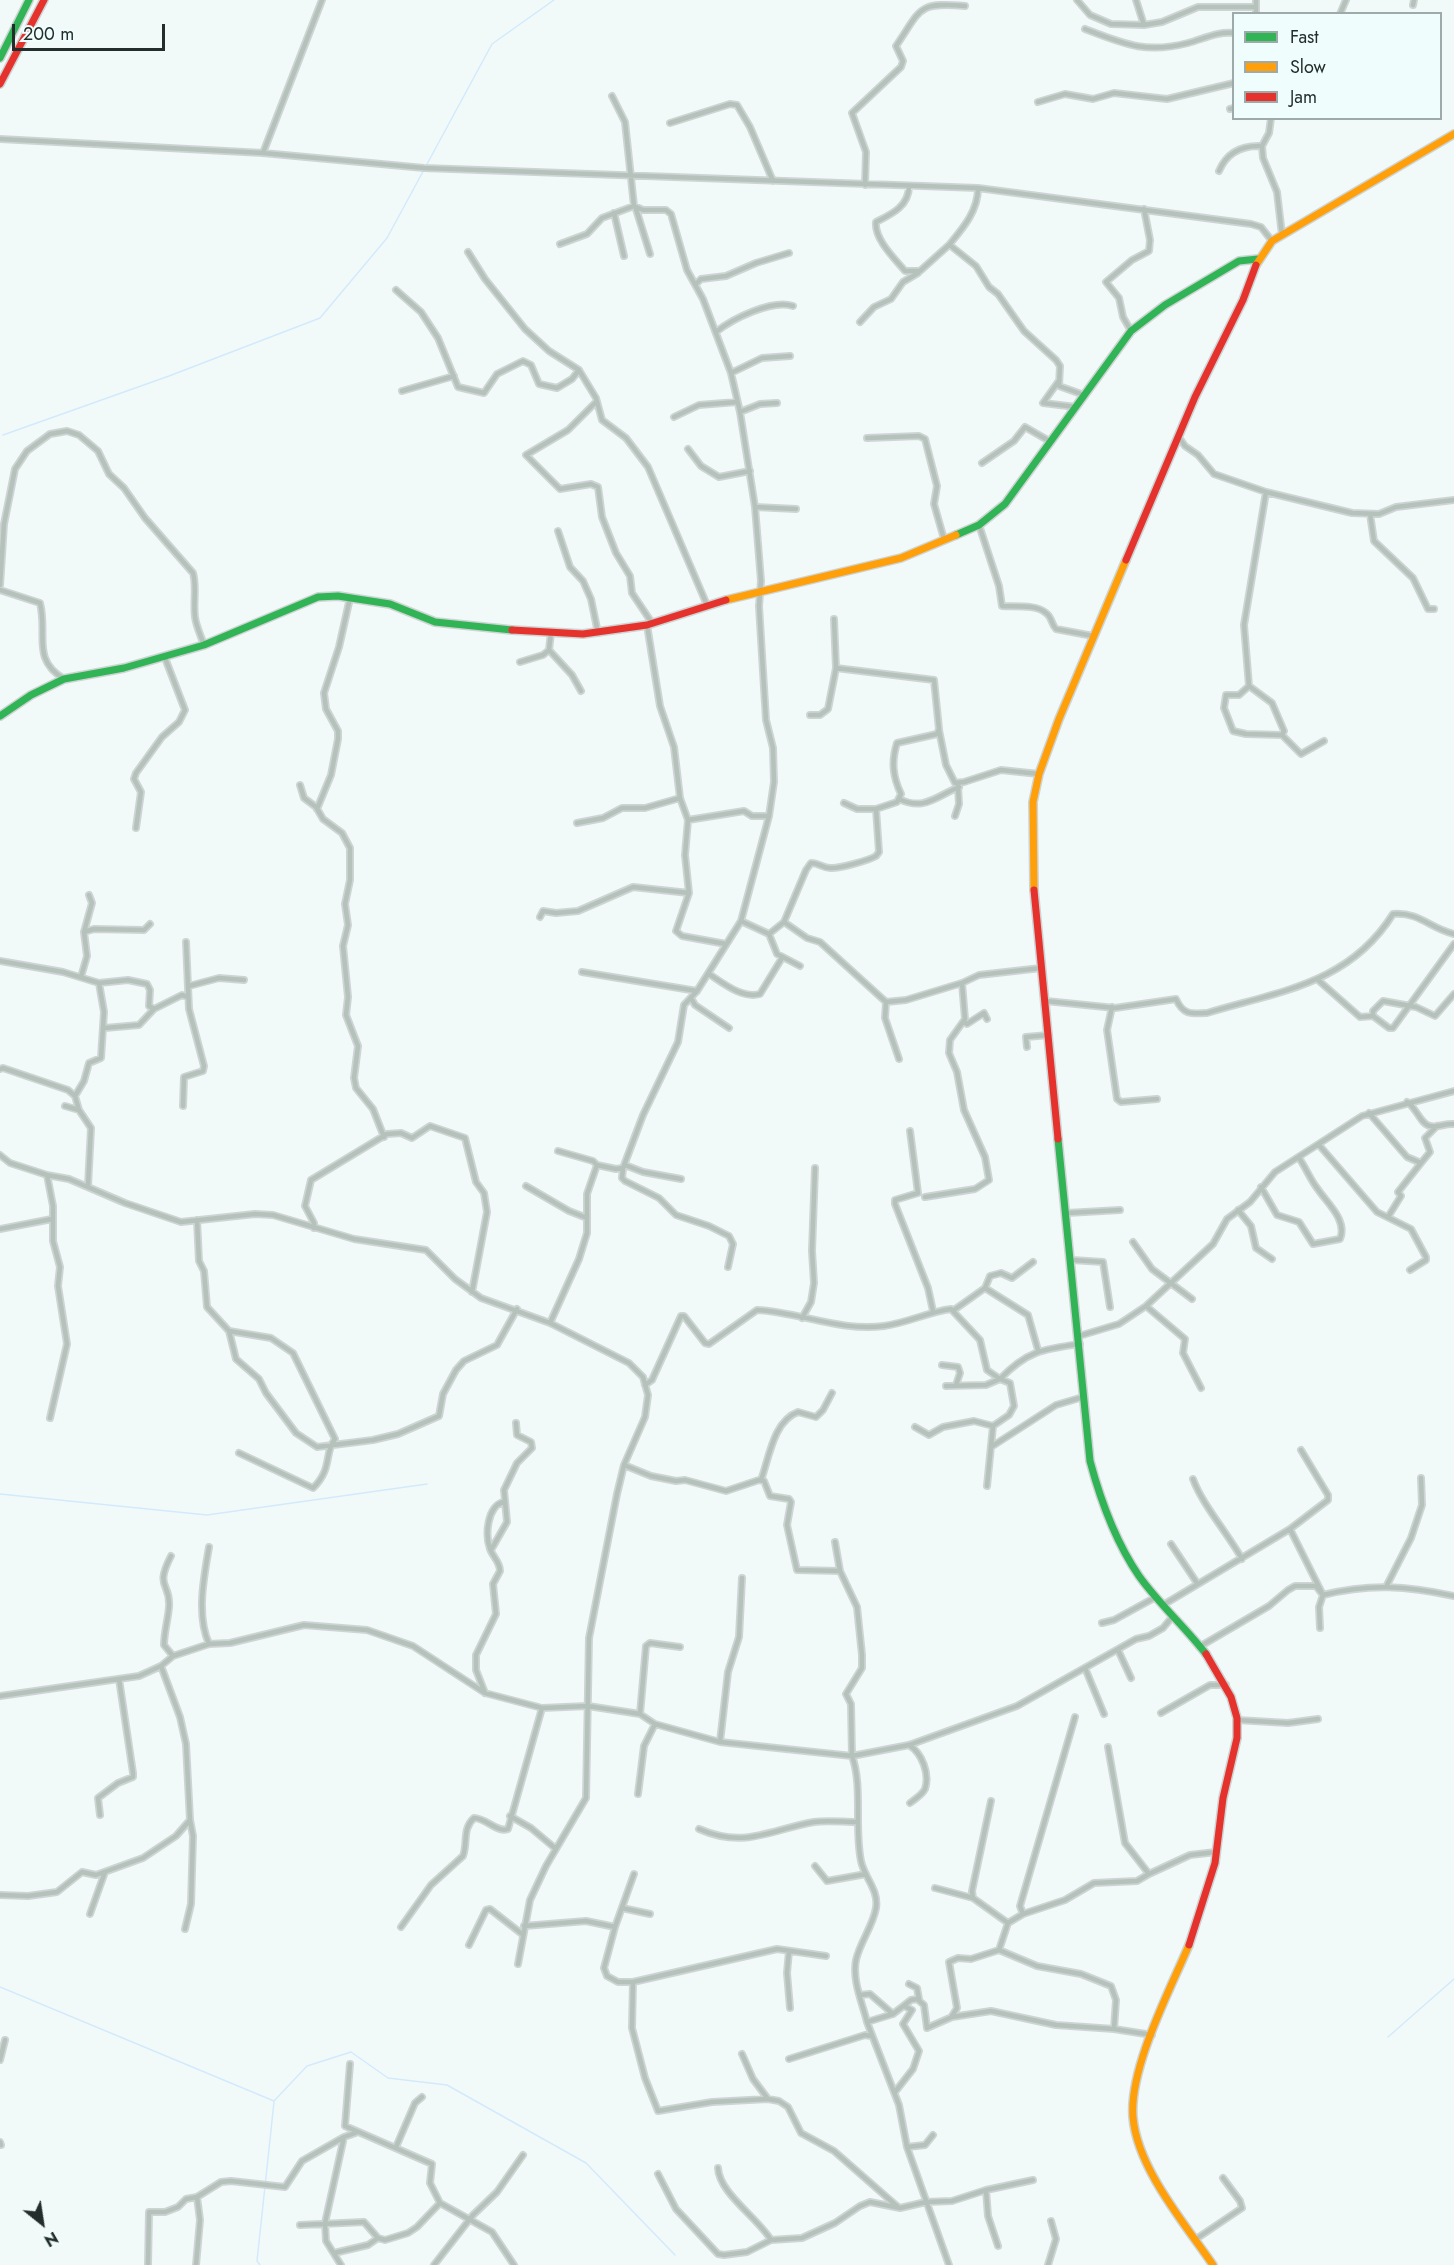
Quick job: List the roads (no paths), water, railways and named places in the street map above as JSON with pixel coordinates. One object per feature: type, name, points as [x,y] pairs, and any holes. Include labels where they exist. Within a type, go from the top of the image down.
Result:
[{"type":"main road","points":[[0,58],[29,0]]},
{"type":"main road","points":[[0,84],[44,0]]},
{"type":"main road","points":[[1212,2265],[1149,2169],[1132,2116],[1133,2095],[1153,2035],[1200,1918],[1216,1852],[1223,1797],[1232,1770],[1237,1720],[1226,1684],[1156,1597],[1121,1549],[1099,1494],[1090,1461],[1072,1260],[1041,968],[1031,832],[1033,802],[1039,774],[1093,636],[1178,436],[1243,300],[1258,259],[1272,241],[1454,134]]},
{"type":"main road","points":[[0,716],[31,695],[64,679],[165,658],[204,645],[318,597],[350,598],[390,604],[435,622],[489,629],[598,633],[650,624],[707,605],[759,595],[882,564],[979,525],[1010,498],[1131,331],[1165,304],[1239,261],[1258,259]]},
{"type":"street","points":[[263,153],[322,0]]},
{"type":"street","points":[[1077,0],[1090,15],[1111,24],[1144,25],[1162,21],[1198,7],[1256,7]]},
{"type":"street","points":[[1136,0],[1144,25]]},
{"type":"street","points":[[1256,0],[1256,12]]},
{"type":"street","points":[[865,185],[866,152],[852,113],[901,67],[903,61],[896,46],[922,9],[933,4],[965,6]]},
{"type":"street","points":[[1086,29],[1139,48],[1186,43],[1232,33]]},
{"type":"street","points":[[1038,102],[1065,94],[1093,99],[1114,93],[1167,99],[1232,83]]},
{"type":"street","points":[[612,96],[625,122],[635,207],[650,254]]},
{"type":"street","points":[[670,123],[730,104],[737,105],[750,127],[773,181]]},
{"type":"street","points":[[1271,120],[1269,133],[1263,146],[1263,158],[1277,192],[1282,235]]},
{"type":"street","points":[[0,139],[263,153],[424,168],[978,188],[1251,224],[1261,227],[1272,241]]},
{"type":"street","points":[[1219,171],[1223,161],[1233,152],[1244,147],[1263,146]]},
{"type":"street","points":[[909,186],[909,196],[905,202],[876,222],[875,228],[905,271],[920,271]]},
{"type":"street","points":[[860,322],[874,307],[891,299],[903,282],[920,271],[949,245],[967,223],[975,206],[978,188]]},
{"type":"street","points":[[560,244],[587,234],[602,218],[635,207],[666,210],[671,214],[687,270],[696,284],[731,373],[750,471],[761,581],[759,595],[766,720],[773,748],[774,782],[769,816],[741,921],[709,974],[692,998],[684,1005],[678,1042],[643,1115],[624,1166],[622,1178],[659,1198],[671,1212],[726,1233],[733,1244],[728,1267]]},
{"type":"street","points":[[1131,331],[1120,309],[1119,298],[1106,282],[1132,260],[1149,251],[1150,240],[1144,209]]},
{"type":"street","points":[[614,213],[624,256]]},
{"type":"street","points":[[949,245],[976,266],[989,287],[998,294],[1024,331],[1060,366],[1058,382],[1043,403],[1076,407]]},
{"type":"street","points":[[468,252],[485,279],[525,329],[549,351],[579,370],[596,398],[602,420],[626,438],[648,467],[707,605]]},
{"type":"street","points":[[696,284],[701,279],[726,276],[756,263],[789,254]]},
{"type":"street","points":[[396,290],[421,312],[438,338],[458,387],[462,390],[484,393],[496,374],[523,361],[531,365],[539,384],[557,388],[572,379],[579,370]]},
{"type":"street","points":[[716,332],[750,313],[783,304],[793,306]]},
{"type":"street","points":[[731,373],[762,358],[790,356]]},
{"type":"street","points":[[402,391],[454,376]]},
{"type":"street","points":[[1058,382],[1062,388],[1084,395]]},
{"type":"street","points":[[596,402],[568,430],[526,455],[560,489],[591,484],[598,487],[602,517],[616,553],[630,576],[632,593],[650,624],[660,706],[678,768],[676,777],[680,798],[688,819],[685,855],[688,893],[685,910],[677,926],[677,934],[726,944]]},
{"type":"street","points":[[674,417],[699,405],[737,402]]},
{"type":"street","points":[[740,412],[760,404],[777,403]]},
{"type":"street","points":[[982,462],[1014,441],[1026,427],[1051,442]]},
{"type":"street","points":[[0,585],[4,524],[15,469],[27,451],[50,435],[67,431],[79,435],[98,451],[109,474],[124,488],[145,518],[193,573],[196,583],[195,620],[204,645]]},
{"type":"street","points":[[867,438],[919,436],[925,438],[937,486],[934,504],[944,539]]},
{"type":"street","points":[[1178,436],[1214,474],[1266,492],[1352,513],[1379,514],[1396,507],[1454,500]]},
{"type":"street","points":[[688,449],[700,466],[719,477],[750,471]]},
{"type":"street","points":[[1266,492],[1244,641],[1249,686],[1272,703],[1284,731],[1282,735]]},
{"type":"street","points":[[754,507],[796,509]]},
{"type":"street","points":[[1370,514],[1374,541],[1411,575],[1428,609],[1434,609]]},
{"type":"street","points":[[979,525],[999,586],[1002,606],[1042,610],[1048,614],[1056,629],[1093,636]]},
{"type":"street","points":[[558,531],[570,567],[583,581],[591,599],[598,633]]},
{"type":"street","points":[[0,590],[40,603],[44,618],[43,656],[50,670],[64,679]]},
{"type":"street","points":[[317,809],[331,775],[338,739],[338,731],[326,709],[324,693],[339,647],[350,598]]},
{"type":"street","points":[[810,715],[820,715],[828,709],[836,668],[834,619]]},
{"type":"street","points":[[519,662],[543,655],[549,650],[551,632]]},
{"type":"street","points":[[549,650],[572,675],[581,691]]},
{"type":"street","points":[[136,828],[141,792],[134,779],[136,773],[162,737],[179,722],[185,710],[165,658]]},
{"type":"street","points":[[836,668],[934,680],[939,730],[946,765],[957,785],[959,804],[955,816]]},
{"type":"street","points":[[1249,686],[1239,695],[1226,695],[1224,708],[1233,730],[1246,734],[1282,735],[1301,754],[1324,741]]},
{"type":"street","points":[[899,799],[901,794],[893,777],[893,756],[897,743],[930,736],[939,730]]},
{"type":"street","points":[[844,802],[857,809],[876,809],[899,799],[912,805],[927,803],[957,785],[1001,770],[1039,774]]},
{"type":"street","points":[[300,785],[304,798],[317,809],[323,819],[342,833],[350,848],[350,880],[345,904],[348,925],[344,946],[348,997],[346,1015],[358,1046],[354,1078],[356,1088],[373,1109],[384,1137]]},
{"type":"street","points":[[577,823],[603,818],[622,808],[645,808],[680,798]]},
{"type":"street","points":[[769,934],[784,922],[806,870],[812,863],[827,868],[846,868],[854,862],[876,856],[879,852],[876,809]]},
{"type":"street","points":[[688,819],[744,812],[752,816],[769,816]]},
{"type":"street","points":[[540,916],[543,911],[555,913],[578,911],[633,887],[688,893]]},
{"type":"street","points":[[81,977],[87,956],[84,932],[92,903],[89,896]]},
{"type":"street","points":[[1046,1001],[1112,1007],[1176,999],[1181,1010],[1189,1014],[1207,1013],[1318,980],[1359,955],[1393,914],[1408,913],[1443,932],[1454,934]]},
{"type":"street","points":[[741,921],[769,934],[777,954],[800,966]]},
{"type":"street","points":[[784,922],[807,938],[820,942],[886,1002],[906,1000],[963,983],[979,975],[1041,968]]},
{"type":"street","points":[[84,932],[94,929],[144,930],[150,924]]},
{"type":"street","points":[[183,1106],[184,1077],[203,1071],[204,1066],[195,1042],[188,997],[186,942]]},
{"type":"street","points":[[1318,980],[1360,1017],[1373,1017],[1389,1028],[1393,1028],[1454,944]]},
{"type":"street","points":[[709,974],[747,996],[754,996],[760,994],[782,958]]},
{"type":"street","points":[[0,961],[81,977],[99,983],[128,980],[147,984],[150,990],[149,1006],[154,1008]]},
{"type":"street","points":[[582,972],[697,991]]},
{"type":"street","points":[[189,987],[219,978],[244,980]]},
{"type":"street","points":[[75,1096],[84,1081],[89,1063],[101,1058],[105,1028],[103,999],[99,983]]},
{"type":"street","points":[[926,1197],[975,1189],[989,1180],[985,1157],[964,1110],[957,1072],[949,1053],[950,1040],[964,1021],[963,983]]},
{"type":"street","points":[[1373,1017],[1373,1011],[1383,1001],[1408,1006],[1435,1016],[1454,994]]},
{"type":"street","points":[[105,1028],[139,1025],[154,1008],[182,995],[188,997]]},
{"type":"street","points":[[692,998],[695,1005],[729,1028]]},
{"type":"street","points":[[886,1002],[885,1018],[899,1059]]},
{"type":"street","points":[[1112,1007],[1107,1030],[1117,1099],[1121,1102],[1157,1099]]},
{"type":"street","points":[[964,1021],[967,1024],[984,1013],[987,1019]]},
{"type":"street","points":[[1027,1047],[1026,1037],[1049,1035]]},
{"type":"street","points":[[0,1069],[52,1084],[75,1096],[79,1110],[92,1128],[88,1186]]},
{"type":"street","points":[[1079,1336],[1119,1324],[1146,1306],[1213,1244],[1227,1219],[1250,1202],[1275,1172],[1369,1113],[1454,1091]]},
{"type":"street","points":[[1407,1102],[1415,1106],[1425,1123],[1437,1126]]},
{"type":"street","points":[[64,1106],[79,1110]]},
{"type":"street","points":[[1369,1113],[1407,1157],[1421,1163]]},
{"type":"street","points":[[1388,1217],[1399,1202],[1401,1196],[1398,1192],[1430,1152],[1425,1138],[1441,1123],[1454,1124]]},
{"type":"street","points":[[314,1228],[314,1223],[305,1206],[311,1180],[394,1133],[416,1137],[430,1126],[465,1138],[476,1182],[484,1193],[487,1212],[472,1292]]},
{"type":"street","points":[[910,1131],[918,1193],[895,1200],[894,1204],[928,1288],[933,1311]]},
{"type":"street","points":[[1319,1145],[1377,1212],[1411,1229],[1425,1253],[1426,1260],[1410,1270]]},
{"type":"street","points":[[558,1151],[616,1170],[624,1166],[681,1179]]},
{"type":"street","points":[[0,1155],[10,1163],[47,1175],[69,1179],[125,1203],[181,1222],[255,1214],[273,1215],[354,1239],[426,1250],[472,1292],[550,1323],[629,1363],[643,1377],[648,1395],[645,1417],[624,1465],[593,1614],[586,1673],[588,1706],[586,1798],[530,1900],[518,1964]]},
{"type":"street","points":[[1261,1187],[1277,1215],[1299,1222],[1313,1244],[1340,1239],[1342,1232],[1335,1209],[1316,1188],[1299,1158]]},
{"type":"street","points":[[550,1323],[579,1259],[586,1233],[587,1194],[597,1165]]},
{"type":"street","points":[[802,1318],[811,1302],[814,1283],[812,1251],[816,1167]]},
{"type":"street","points":[[47,1175],[52,1206],[53,1241],[60,1267],[58,1286],[66,1344],[50,1418]]},
{"type":"street","points":[[526,1186],[569,1211],[587,1218]]},
{"type":"street","points":[[1067,1213],[1120,1210]]},
{"type":"street","points":[[1238,1210],[1251,1226],[1256,1248],[1272,1259]]},
{"type":"street","points":[[0,1229],[52,1219]]},
{"type":"street","points":[[197,1220],[200,1261],[207,1291],[207,1307],[230,1331],[236,1359],[258,1379],[296,1433],[317,1447],[373,1440],[398,1434],[439,1416],[443,1394],[456,1370],[464,1361],[497,1345],[516,1310]]},
{"type":"street","points":[[1132,1242],[1152,1269],[1192,1299]]},
{"type":"street","points":[[1072,1260],[1103,1262],[1110,1307]]},
{"type":"street","points":[[645,1385],[652,1380],[681,1316],[684,1316],[709,1344],[725,1336],[757,1310],[841,1324],[885,1326],[933,1311],[954,1310],[985,1288],[990,1276],[1001,1274],[1012,1278],[1033,1262]]},
{"type":"street","points":[[985,1288],[1028,1315],[1038,1350]]},
{"type":"street","points":[[1146,1306],[1185,1340],[1183,1353],[1201,1388]]},
{"type":"street","points":[[954,1310],[967,1329],[980,1341],[987,1370],[1010,1383],[1014,1406],[1009,1415],[993,1426]]},
{"type":"street","points":[[230,1331],[271,1338],[293,1353],[335,1439],[331,1444],[330,1462],[322,1479],[312,1488],[239,1453]]},
{"type":"street","points":[[946,1386],[986,1385],[1000,1379],[1025,1357],[1038,1350],[1080,1344]]},
{"type":"street","points":[[942,1365],[958,1367],[960,1373],[956,1385]]},
{"type":"street","points":[[761,1480],[769,1451],[786,1420],[798,1412],[816,1417],[823,1410],[832,1393]]},
{"type":"street","points":[[991,1447],[1056,1406],[1083,1397]]},
{"type":"street","points":[[915,1427],[929,1435],[943,1427],[974,1420],[993,1426]]},
{"type":"street","points":[[490,1551],[507,1522],[503,1502],[504,1490],[517,1463],[532,1448],[531,1442],[517,1436],[516,1424]]},
{"type":"street","points":[[987,1486],[993,1426]]},
{"type":"street","points":[[1163,1605],[1197,1582],[1290,1529],[1328,1500],[1328,1495],[1301,1450]]},
{"type":"street","points":[[624,1465],[651,1476],[676,1481],[685,1480],[726,1491],[761,1480],[765,1481],[770,1496],[789,1499],[791,1502],[787,1525],[797,1570],[840,1571]]},
{"type":"street","points":[[1387,1585],[1411,1538],[1422,1505],[1421,1478]]},
{"type":"street","points":[[1193,1479],[1198,1491],[1242,1558]]},
{"type":"street","points":[[485,1693],[476,1670],[476,1655],[496,1614],[493,1584],[500,1571],[490,1551],[489,1522],[499,1503],[503,1502]]},
{"type":"street","points":[[1290,1529],[1323,1595],[1319,1607],[1320,1628]]},
{"type":"street","points":[[1280,1535],[1294,1538]]},
{"type":"street","points":[[835,1542],[840,1571],[857,1607],[862,1668],[846,1694],[851,1704],[852,1756],[856,1766],[856,1821],[861,1863],[876,1896],[876,1908],[856,1958],[855,1977],[871,2036],[895,2092],[907,2147],[949,2265]]},
{"type":"street","points":[[1172,1544],[1197,1582]]},
{"type":"street","points":[[209,1547],[202,1597],[205,1635],[209,1644]]},
{"type":"street","points":[[171,1557],[163,1572],[162,1583],[169,1604],[164,1645],[172,1656]]},
{"type":"street","points":[[720,1742],[728,1672],[739,1637],[742,1578]]},
{"type":"street","points":[[1323,1595],[1362,1586],[1387,1585],[1454,1596]]},
{"type":"street","points":[[1199,1648],[1269,1606],[1295,1586],[1316,1586],[1323,1595]]},
{"type":"street","points":[[1102,1623],[1114,1620],[1156,1597]]},
{"type":"street","points":[[0,1696],[139,1676],[161,1666],[172,1656],[209,1644],[230,1643],[304,1625],[367,1630],[412,1646],[485,1693],[542,1708],[588,1706],[640,1714],[655,1724],[720,1742],[852,1756],[909,1745],[1017,1706],[1118,1650],[1149,1636],[1173,1617]]},
{"type":"street","points":[[640,1714],[646,1646],[650,1643],[680,1647]]},
{"type":"street","points":[[1118,1650],[1131,1678]]},
{"type":"street","points":[[161,1666],[180,1717],[186,1744],[193,1836],[191,1904],[185,1929]]},
{"type":"street","points":[[1086,1668],[1104,1714]]},
{"type":"street","points":[[100,1815],[98,1798],[118,1783],[133,1777],[134,1773],[119,1679]]},
{"type":"street","points":[[1161,1713],[1210,1685],[1226,1684]]},
{"type":"street","points":[[401,1927],[431,1885],[463,1856],[465,1831],[469,1822],[474,1818],[480,1818],[505,1831],[508,1829],[542,1708]]},
{"type":"street","points":[[1023,1914],[1020,1906],[1075,1717]]},
{"type":"street","points":[[1237,1720],[1288,1723],[1318,1719]]},
{"type":"street","points":[[638,1794],[644,1746],[655,1724]]},
{"type":"street","points":[[909,1745],[922,1758],[925,1784],[920,1796],[910,1803]]},
{"type":"street","points":[[1108,1747],[1125,1843],[1149,1874]]},
{"type":"street","points":[[974,1898],[972,1891],[991,1801]]},
{"type":"street","points":[[510,1816],[531,1827],[556,1849]]},
{"type":"street","points":[[0,1895],[28,1896],[57,1892],[82,1872],[96,1875],[143,1858],[176,1836],[190,1820]]},
{"type":"street","points":[[699,1829],[714,1835],[741,1838],[769,1835],[816,1821],[856,1821]]},
{"type":"street","points":[[999,1950],[1008,1923],[1023,1914],[1065,1900],[1094,1882],[1137,1881],[1190,1855],[1216,1852]]},
{"type":"street","points":[[814,1866],[827,1881],[866,1874]]},
{"type":"street","points":[[90,1914],[105,1872]]},
{"type":"street","points":[[634,1874],[609,1942],[605,1973],[606,1976],[618,1982],[633,1982],[777,1949],[826,1956]]},
{"type":"street","points":[[935,1888],[974,1898],[1008,1923]]},
{"type":"street","points":[[622,1908],[650,1914]]},
{"type":"street","points":[[469,1945],[486,1910],[489,1909],[522,1934]]},
{"type":"street","points":[[524,1926],[586,1921],[615,1927]]},
{"type":"street","points":[[952,2017],[957,2008],[949,1962],[958,1958],[972,1959],[999,1950],[1037,1966],[1081,1974],[1111,1986],[1116,2000],[1114,2029]]},
{"type":"street","points":[[789,1951],[787,1973],[790,2008]]},
{"type":"street","points":[[633,1982],[632,2028],[645,2078],[658,2110],[712,2102],[768,2099],[779,2101],[788,2107],[801,2133],[834,2151],[900,2208]]},
{"type":"street","points":[[909,1984],[917,1988],[927,2028],[952,2017],[991,2011],[1056,2025],[1114,2029],[1153,2035]]},
{"type":"street","points":[[860,1995],[870,1994],[893,2014]]},
{"type":"street","points":[[867,2022],[893,2014],[911,2000],[921,2001]]},
{"type":"street","points":[[895,2092],[913,2069],[919,2051],[903,2024],[912,2010],[904,2006]]},
{"type":"street","points":[[789,2059],[865,2035],[871,2036]]},
{"type":"street","points":[[0,2060],[5,2040]]},
{"type":"street","points":[[742,2054],[753,2079],[768,2099]]},
{"type":"street","points":[[350,2064],[345,2126],[432,2164],[430,2182],[440,2203],[492,2232],[514,2265]]},
{"type":"street","points":[[396,2147],[416,2103],[422,2097]]},
{"type":"street","points":[[148,2265],[149,2212],[165,2212],[178,2207],[186,2199],[197,2197],[221,2182],[285,2187],[302,2161],[344,2137],[358,2132]]},
{"type":"street","points":[[907,2147],[925,2145],[933,2134]]},
{"type":"street","points":[[341,2265],[326,2241],[325,2223],[344,2137]]},
{"type":"street","points":[[434,2265],[471,2219],[497,2192],[523,2155]]},
{"type":"street","points":[[718,2168],[723,2185],[763,2226],[771,2240]]},
{"type":"street","points":[[658,2174],[676,2209],[718,2254],[724,2255],[747,2252],[771,2240],[801,2238],[835,2223],[870,2202],[900,2208],[926,2202],[952,2201],[986,2190],[1033,2180]]},
{"type":"street","points":[[1196,2240],[1242,2208],[1240,2200],[1224,2178]]},
{"type":"street","points":[[986,2190],[988,2216],[998,2246]]},
{"type":"street","points":[[196,2265],[200,2220],[197,2197]]},
{"type":"street","points":[[300,2225],[364,2222],[378,2238],[385,2240],[408,2233],[431,2214],[440,2203]]},
{"type":"street","points":[[1048,2265],[1056,2239],[1051,2221]]},
{"type":"street","points":[[334,2253],[368,2245],[378,2238]]},
{"type":"waterway","points":[[3,435],[169,376],[320,318],[387,238],[492,44],[554,0]]},
{"type":"waterway","points":[[0,1494],[207,1515],[427,1484]]},
{"type":"waterway","points":[[1388,2037],[1454,1979]]},
{"type":"waterway","points":[[0,1987],[274,2101],[307,2066],[351,2052],[388,2078],[447,2085],[586,2163],[675,2255]]},
{"type":"waterway","points":[[260,2265],[257,2261],[274,2102]]}]
